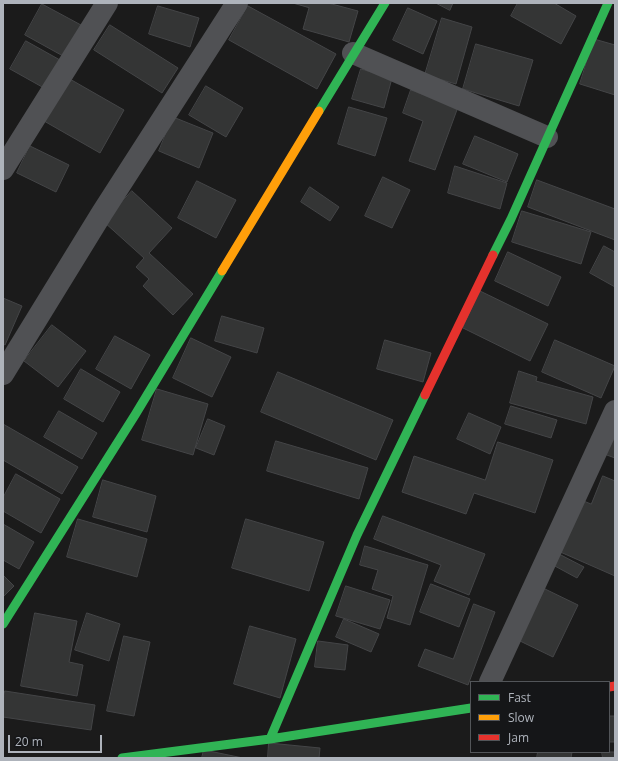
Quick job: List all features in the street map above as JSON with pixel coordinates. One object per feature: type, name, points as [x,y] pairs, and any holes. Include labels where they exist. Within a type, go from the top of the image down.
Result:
[{"type":"street","points":[[3,168],[107,3]]},
{"type":"street","points":[[3,374],[102,213],[237,3]]},
{"type":"street","points":[[3,624],[135,415],[353,53],[385,3]]},
{"type":"street","points":[[270,740],[357,535],[511,219],[608,3]]},
{"type":"street","points":[[353,53],[547,137]]},
{"type":"street","points":[[490,681],[615,411]]},
{"type":"street","points":[[122,758],[270,740],[470,708]]},
{"type":"building","points":[[293,3],[328,3],[358,11],[349,42],[303,29],[309,8]]},
{"type":"building","points":[[436,3],[453,3],[450,10]]},
{"type":"building","points":[[518,3],[554,3],[576,16],[561,44],[511,16]]},
{"type":"building","points":[[42,4],[81,25],[63,56],[25,35]]},
{"type":"building","points":[[158,6],[199,18],[190,47],[149,34]]},
{"type":"building","points":[[248,6],[336,54],[317,89],[229,40]]},
{"type":"building","points":[[408,8],[437,21],[423,54],[393,40]]},
{"type":"building","points":[[442,18],[472,27],[456,84],[425,75]]},
{"type":"building","points":[[110,25],[178,68],[162,93],[94,50]]},
{"type":"building","points":[[594,39],[615,45],[615,95],[580,84]]},
{"type":"building","points":[[26,41],[60,60],[44,88],[10,69]]},
{"type":"building","points":[[476,44],[533,60],[519,106],[463,89]]},
{"type":"building","points":[[361,69],[392,78],[384,108],[352,99]]},
{"type":"building","points":[[68,78],[124,110],[100,153],[44,121]]},
{"type":"building","points":[[206,86],[243,108],[226,137],[189,115]]},
{"type":"building","points":[[411,90],[458,107],[435,170],[409,161],[423,121],[403,113]]},
{"type":"building","points":[[349,107],[387,118],[375,156],[338,144]]},
{"type":"building","points":[[173,117],[213,133],[199,168],[159,151]]},
{"type":"building","points":[[475,136],[518,154],[507,182],[463,164]]},
{"type":"building","points":[[30,146],[69,165],[56,192],[17,173]]},
{"type":"building","points":[[455,166],[507,183],[500,209],[448,193]]},
{"type":"building","points":[[383,177],[410,190],[392,228],[365,216]]},
{"type":"building","points":[[537,180],[615,209],[615,240],[528,207]]},
{"type":"building","points":[[197,181],[236,200],[216,238],[178,218]]},
{"type":"building","points":[[310,187],[339,207],[330,221],[301,202]]},
{"type":"building","points":[[132,191],[172,228],[149,253],[193,294],[173,315],[143,286],[149,279],[136,267],[144,258],[104,222]]},
{"type":"building","points":[[522,211],[591,232],[581,264],[512,242]]},
{"type":"building","points":[[604,246],[615,252],[615,287],[590,273]]},
{"type":"building","points":[[508,252],[561,277],[548,306],[495,281]]},
{"type":"building","points":[[480,291],[548,324],[530,361],[463,328]]},
{"type":"building","points":[[3,298],[22,306],[5,345],[3,344]]},
{"type":"building","points":[[222,316],[264,328],[257,353],[215,341]]},
{"type":"building","points":[[52,325],[86,351],[58,387],[24,361]]},
{"type":"building","points":[[115,336],[150,355],[131,389],[96,369]]},
{"type":"building","points":[[191,338],[231,357],[212,397],[173,378]]},
{"type":"building","points":[[385,340],[431,353],[423,382],[377,369]]},
{"type":"building","points":[[555,340],[615,366],[601,398],[542,372]]},
{"type":"building","points":[[81,369],[120,392],[103,422],[64,399]]},
{"type":"building","points":[[519,371],[537,377],[536,381],[593,397],[586,424],[510,403]]},
{"type":"building","points":[[278,372],[393,420],[376,460],[261,412]]},
{"type":"building","points":[[157,389],[208,404],[193,455],[142,440]]},
{"type":"building","points":[[511,406],[557,420],[551,438],[505,424]]},
{"type":"building","points":[[59,411],[97,433],[82,459],[44,437]]},
{"type":"building","points":[[469,413],[501,427],[490,454],[457,439]]},
{"type":"building","points":[[208,419],[225,426],[214,455],[196,448]]},
{"type":"building","points":[[615,423],[615,458],[604,454]]},
{"type":"building","points":[[3,424],[78,467],[62,494],[3,460]]},
{"type":"building","points":[[276,441],[368,468],[359,499],[267,471]]},
{"type":"building","points":[[498,442],[553,460],[535,513],[474,493],[466,514],[402,492],[414,456],[485,480]]},
{"type":"building","points":[[16,474],[60,499],[41,533],[3,511],[3,498]]},
{"type":"building","points":[[603,476],[615,481],[615,576],[558,551],[581,500],[591,504]]},
{"type":"building","points":[[103,480],[156,496],[147,532],[93,517]]},
{"type":"building","points":[[383,516],[485,554],[469,595],[434,581],[441,565],[374,539]]},
{"type":"building","points":[[78,519],[147,539],[137,577],[67,557]]},
{"type":"building","points":[[246,519],[324,542],[309,591],[232,568]]},
{"type":"building","points":[[3,524],[34,542],[19,569],[3,560]]},
{"type":"building","points":[[365,546],[428,565],[410,625],[387,618],[393,596],[372,589],[378,570],[360,565]]},
{"type":"building","points":[[559,554],[584,567],[577,578],[553,565]]},
{"type":"building","points":[[3,575],[14,586],[3,597]]},
{"type":"building","points":[[431,584],[470,599],[459,627],[420,612]]},
{"type":"building","points":[[346,586],[390,600],[380,629],[336,616]]},
{"type":"building","points":[[545,589],[578,605],[553,657],[520,641]]},
{"type":"building","points":[[474,604],[495,612],[468,685],[418,666],[425,649],[453,659]]},
{"type":"building","points":[[35,613],[77,621],[69,662],[83,665],[77,696],[21,686]]},
{"type":"building","points":[[87,613],[120,624],[109,661],[75,650]]},
{"type":"building","points":[[344,619],[379,634],[371,652],[336,637]]},
{"type":"building","points":[[250,626],[296,639],[280,698],[234,684]]},
{"type":"building","points":[[124,636],[150,642],[134,716],[107,711]]},
{"type":"building","points":[[318,641],[348,645],[345,670],[315,667]]},
{"type":"building","points":[[5,691],[95,705],[91,730],[3,717]]},
{"type":"building","points":[[610,716],[615,716],[615,742],[610,742]]},
{"type":"building","points":[[269,743],[320,748],[319,758],[268,758]]},
{"type":"building","points":[[204,750],[243,758],[202,758]]},
{"type":"building","points":[[615,752],[615,758],[603,758],[602,753]]},
{"type":"building","points":[[538,753],[572,753],[571,758],[537,758]]},
{"type":"traffic: fast","points":[[319,111],[385,3]]},
{"type":"traffic: fast","points":[[493,255],[511,219],[608,3]]},
{"type":"traffic: fast","points":[[3,624],[135,415],[222,271]]},
{"type":"traffic: fast","points":[[270,739],[357,535],[425,395]]},
{"type":"traffic: fast","points":[[122,758],[270,739],[470,708]]},
{"type":"traffic: slow","points":[[222,271],[319,111]]},
{"type":"traffic: jam","points":[[425,395],[493,255]]},
{"type":"traffic: jam","points":[[610,687],[615,686]]}]
